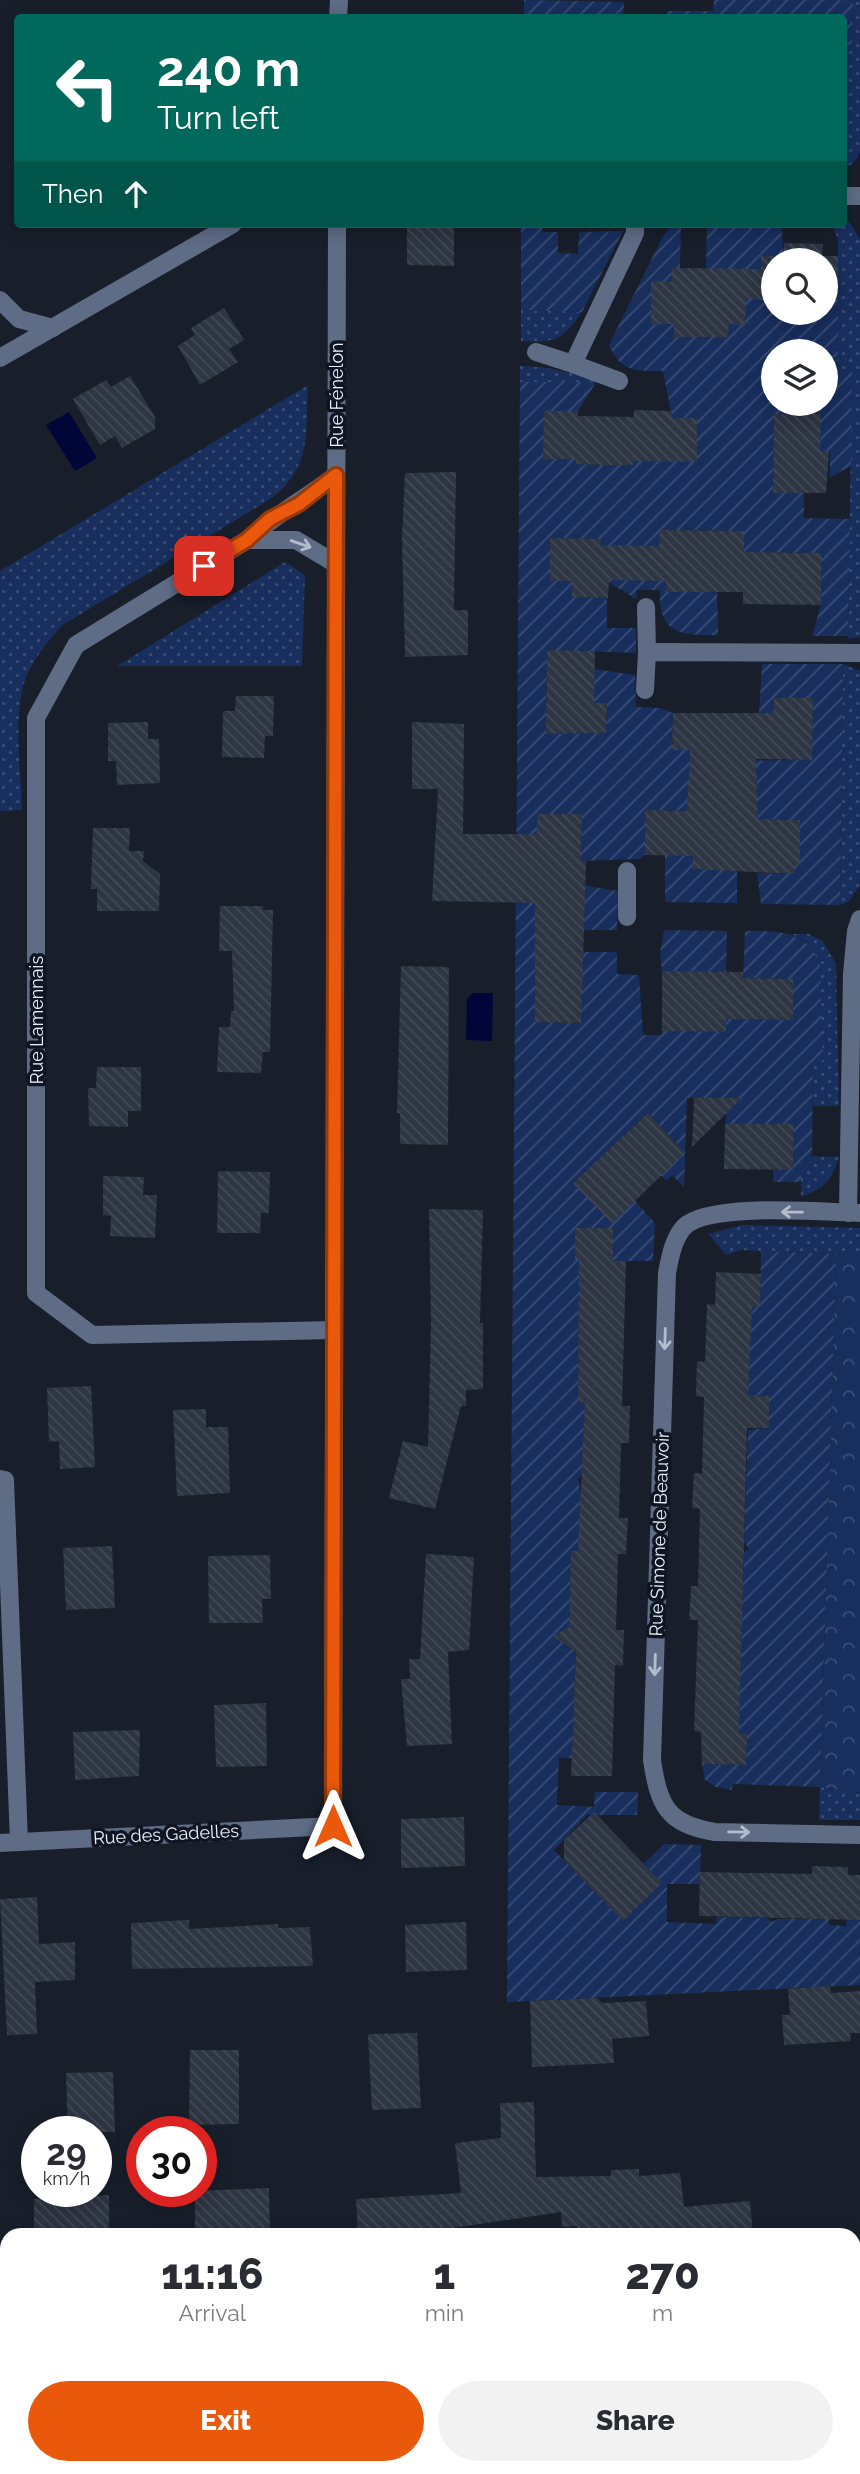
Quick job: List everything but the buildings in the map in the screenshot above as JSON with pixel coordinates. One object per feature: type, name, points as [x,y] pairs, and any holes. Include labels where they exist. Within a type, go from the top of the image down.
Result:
[{"type":"street","points":[[0,358],[226,228]]},
{"type":"street","name":"Rue Fénelon","points":[[333,1826],[336,228]]},
{"type":"street","points":[[573,364],[635,228]]},
{"type":"street","points":[[0,300],[19,319],[52,328]]},
{"type":"street","points":[[537,352],[619,381]]},
{"type":"street","points":[[247,540],[270,519],[299,504],[336,475]]},
{"type":"street","points":[[247,540],[296,540],[336,564]]},
{"type":"street","name":"Rue Lamennais","points":[[247,540],[76,645],[36,718],[36,1293],[92,1335],[334,1330]]},
{"type":"street","points":[[645,690],[646,607]]},
{"type":"street","points":[[647,652],[860,653]]},
{"type":"street","points":[[627,871],[627,917]]},
{"type":"street","name":"Rue Simone de Beauvoir","points":[[860,919],[856,931],[852,974],[854,1213],[735,1211],[704,1215],[684,1227],[672,1247],[667,1273],[652,1760],[656,1791],[668,1814],[692,1828],[715,1832],[860,1835]]},
{"type":"street","points":[[0,1479],[5,1480],[19,1842]]},
{"type":"street","name":"Rue des Gadelles","points":[[0,1843],[333,1826]]},
{"type":"green space","points":[[524,0],[629,0],[624,2],[623,14],[524,14]]},
{"type":"green space","points":[[714,0],[853,0],[852,45],[847,45],[847,14],[666,14],[668,11],[713,11]]},
{"type":"green space","points":[[853,0],[860,0],[860,152],[847,168],[847,45],[852,45]]},
{"type":"green space","points":[[847,221],[860,240],[860,637],[848,639],[852,373],[838,372],[838,239],[833,228],[847,228]]},
{"type":"green space","points":[[521,228],[542,228],[542,232],[558,232],[558,253],[578,254],[579,232],[623,231],[582,312],[521,310]]},
{"type":"green space","points":[[670,228],[681,228],[680,268],[672,269],[672,282],[651,282],[651,324],[674,324],[675,337],[728,337],[729,324],[745,324],[746,282],[706,269],[707,228],[781,228],[783,248],[761,248],[761,325],[838,325],[837,339],[761,339],[761,416],[774,416],[773,492],[804,493],[804,518],[850,519],[848,636],[812,636],[821,605],[822,553],[744,552],[743,531],[660,530],[659,580],[666,581],[665,592],[717,582],[718,635],[693,634],[683,633],[668,624],[660,605],[660,590],[637,590],[636,599],[608,582],[601,539],[550,538],[550,581],[572,581],[572,597],[607,598],[607,628],[636,628],[636,653],[547,650],[546,734],[606,733],[607,704],[594,703],[594,669],[635,675],[636,707],[660,708],[673,713],[672,750],[690,750],[690,761],[811,760],[813,699],[774,698],[773,713],[759,713],[762,664],[843,664],[840,905],[761,904],[757,873],[794,874],[795,865],[800,865],[800,820],[758,819],[738,812],[646,810],[645,855],[639,859],[581,861],[582,814],[537,814],[576,884],[618,891],[617,930],[582,930],[535,953],[535,1022],[581,1023],[582,952],[617,952],[617,974],[639,975],[643,1035],[662,1035],[662,1024],[689,1031],[725,1032],[726,1019],[792,1020],[792,979],[743,978],[745,931],[780,932],[807,945],[820,964],[823,1061],[813,1061],[812,1156],[801,1170],[801,1182],[773,1182],[773,1170],[793,1170],[794,1124],[726,1138],[726,1098],[687,1098],[684,1187],[672,1175],[666,1181],[656,1169],[679,1146],[648,1113],[624,1135],[640,1153],[613,1177],[597,1161],[573,1183],[629,1194],[655,1223],[653,1261],[613,1261],[613,1228],[575,1229],[575,1259],[596,1262],[602,1297],[579,1297],[578,1402],[585,1403],[582,1473],[578,1479],[593,1551],[571,1552],[569,1627],[564,1644],[576,1648],[572,1758],[559,1758],[557,1805],[594,1807],[595,1792],[638,1792],[637,1815],[587,1815],[554,1850],[623,1920],[637,1870],[664,1844],[701,1845],[700,1884],[667,1884],[667,1922],[716,1924],[717,1917],[767,1918],[772,1922],[778,1919],[810,1919],[829,1897],[829,1925],[846,1926],[847,1919],[860,1920],[860,1985],[507,2002],[520,382],[596,382],[578,411],[544,411],[544,459],[576,459],[576,464],[632,465],[633,447],[696,462],[697,419],[672,418],[663,371],[630,368],[613,354],[609,345],[662,238]]},
{"type":"green space","points":[[521,310],[582,312],[569,329],[557,338],[521,341]]},
{"type":"green space","points":[[520,366],[542,367],[590,377],[596,382],[520,382]]},
{"type":"green space","points":[[838,372],[852,372],[851,466],[830,477],[830,451],[820,451],[820,416],[838,416]]},
{"type":"green space","points":[[308,385],[304,448],[301,461],[285,486],[272,498],[61,626],[41,652],[25,680],[19,710],[22,810],[0,811],[0,571]]},
{"type":"green space","points":[[285,562],[305,575],[302,666],[117,666]]},
{"type":"green space","points":[[843,664],[860,671],[860,885],[848,902],[840,905]]},
{"type":"green space","points":[[665,855],[693,856],[693,869],[737,869],[737,903],[665,902]]},
{"type":"green space","points":[[664,930],[727,931],[726,972],[662,971],[660,953]]},
{"type":"green space","points":[[792,934],[809,934],[823,941],[836,964],[839,1106],[813,1106],[813,1061],[823,1060],[805,941]]},
{"type":"green space","points":[[812,1156],[839,1157],[826,1183],[801,1197],[801,1170]]},
{"type":"green space","points":[[742,1225],[860,1228],[860,1255],[741,1250],[726,1255],[708,1234]]},
{"type":"green space","points":[[761,1251],[836,1254],[820,1787],[733,1784],[732,1790],[716,1787],[705,1780],[702,1764],[746,1765],[747,1734],[725,1733],[739,1716],[744,1552],[749,1549],[744,1542],[748,1430],[769,1428],[769,1396],[748,1395],[751,1324],[739,1306],[760,1306]]},
{"type":"green space","points":[[836,1254],[860,1255],[860,1793],[820,1787]]},
{"type":"green space","points":[[820,1787],[860,1793],[860,1820],[819,1820]]},
{"type":"shaded area","points":[[69,412],[97,458],[75,471],[46,425]]},
{"type":"shaded area","points":[[473,993],[493,993],[492,1041],[466,1040],[467,999]]},
{"type":"route","points":[[204,566],[247,540],[270,519],[299,504],[336,475],[333,1826]]}]
